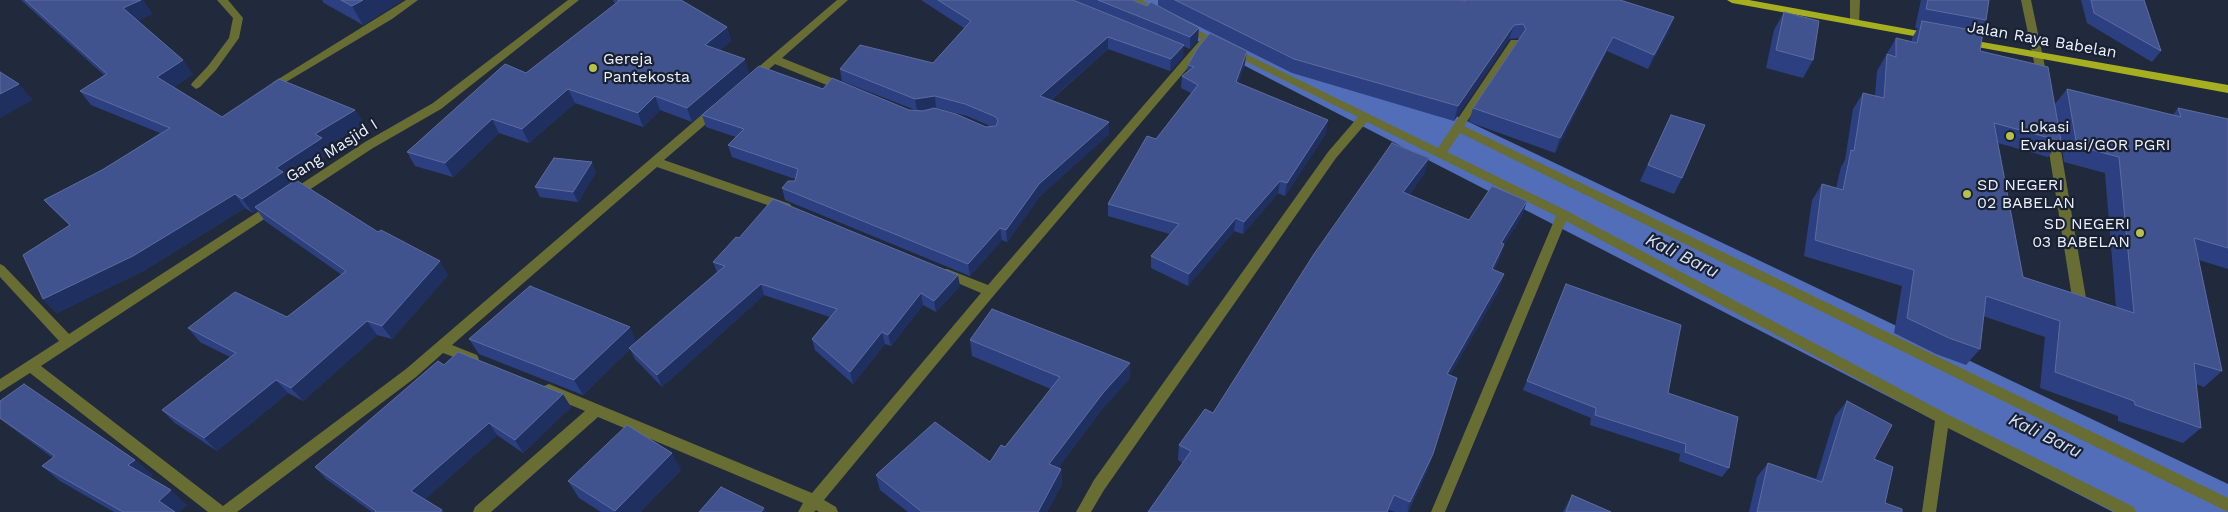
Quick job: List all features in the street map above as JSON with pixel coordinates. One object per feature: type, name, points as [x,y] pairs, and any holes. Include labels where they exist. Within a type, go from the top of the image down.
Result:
[{"type":"main road","name":"Jalan Raya Babelan","points":[[1732,0],[2228,89]]},
{"type":"street","points":[[196,85],[212,68],[234,38],[238,18],[222,0]]},
{"type":"street","points":[[277,83],[413,0]]},
{"type":"street","name":"Gang Masjid I","points":[[0,386],[369,145],[437,106],[574,0]]},
{"type":"street","points":[[744,84],[843,0]]},
{"type":"street","points":[[1134,0],[1563,214],[1942,418],[2129,512]]},
{"type":"street","points":[[1855,0],[1855,22]]},
{"type":"street","points":[[2026,0],[2045,89]]},
{"type":"street","points":[[810,507],[1187,53],[1207,38]]},
{"type":"street","points":[[1442,152],[1515,42]]},
{"type":"street","points":[[774,59],[854,91]]},
{"type":"street","points":[[226,512],[411,373],[722,104]]},
{"type":"street","points":[[1083,512],[1099,485],[1332,155],[1366,116]]},
{"type":"street","points":[[2050,118],[2081,310]]},
{"type":"street","points":[[1457,131],[2228,505]]},
{"type":"street","points":[[656,162],[800,213]]},
{"type":"street","points":[[1438,512],[1563,214]]},
{"type":"street","points":[[934,268],[990,291]]},
{"type":"street","points":[[0,269],[68,342]]},
{"type":"street","points":[[442,347],[488,365]]},
{"type":"street","points":[[31,366],[219,512]]},
{"type":"street","points":[[533,384],[597,409],[810,507],[832,512]]},
{"type":"street","points":[[480,512],[597,409]]},
{"type":"street","points":[[1930,512],[1942,418]]},
{"type":"building","points":[[25,0],[141,0],[123,8],[183,60],[157,77],[222,117],[279,79],[355,110],[315,134],[322,138],[276,168],[283,172],[242,199],[235,194],[133,256],[43,299],[23,255],[70,225],[44,200],[102,170],[170,128],[80,91],[107,74]]},
{"type":"building","points":[[341,0],[363,0],[352,6]]},
{"type":"building","points":[[618,0],[681,0],[727,27],[705,45],[745,59],[687,108],[655,96],[638,113],[568,89],[522,129],[492,119],[445,163],[407,152],[505,64],[526,73]]},
{"type":"building","points":[[938,0],[1073,0],[1184,45],[1171,59],[1108,37],[1040,96],[1109,122],[1039,184],[1006,230],[1000,228],[968,264],[782,188],[788,181],[795,181],[798,169],[728,145],[744,129],[702,115],[759,66],[823,89],[832,78],[909,110],[923,111],[934,108],[956,114],[986,127],[996,126],[998,121],[996,117],[965,104],[935,96],[915,99],[840,69],[860,45],[933,63],[971,21]]},
{"type":"building","points":[[1098,0],[1132,0],[1147,6],[1151,2],[1199,28],[1190,37]]},
{"type":"building","points":[[1175,0],[1620,0],[1674,17],[1654,55],[1613,37],[1560,138],[1473,108],[1526,29],[1523,24],[1514,25],[1458,106],[1294,59]]},
{"type":"building","points":[[1928,0],[1989,0],[1986,20],[1926,9]]},
{"type":"building","points":[[2091,0],[2144,0],[2161,51],[2094,13]]},
{"type":"building","points":[[1784,12],[1819,21],[1813,60],[1776,50]]},
{"type":"building","points":[[1922,21],[1983,32],[1980,51],[2048,67],[2061,141],[1994,123],[2023,277],[2134,313],[2119,157],[2077,146],[2067,89],[2181,117],[2178,108],[2228,119],[2228,248],[2194,238],[2222,371],[2194,363],[2201,428],[2135,405],[2134,401],[2055,372],[2060,321],[1986,296],[1980,349],[1949,338],[1907,318],[1914,270],[1815,240],[1822,184],[1843,190],[1851,150],[1854,151],[1863,93],[1884,98],[1887,54],[1896,57],[1896,38],[1917,43]]},
{"type":"building","points":[[1210,33],[1247,51],[1236,82],[1328,120],[1287,183],[1280,181],[1244,222],[1236,218],[1189,274],[1151,256],[1179,224],[1108,204],[1147,136],[1156,139],[1198,85],[1182,76],[1194,67],[1188,65],[1197,49]]},
{"type":"building","points":[[0,72],[19,84],[0,94]]},
{"type":"building","points":[[1671,115],[1705,125],[1682,178],[1648,165]]},
{"type":"building","points":[[1392,143],[1429,158],[1403,192],[1469,220],[1492,186],[1527,201],[1501,243],[1504,244],[1492,269],[1504,274],[1447,374],[1457,378],[1433,454],[1410,502],[1394,495],[1387,512],[1148,512],[1191,451],[1179,445],[1205,409],[1213,413],[1314,254]]},
{"type":"building","points":[[554,158],[592,162],[573,192],[535,187]]},
{"type":"building","points":[[296,180],[378,232],[381,230],[440,261],[382,326],[367,321],[291,388],[276,380],[204,438],[162,410],[236,353],[188,328],[235,292],[287,317],[346,271],[255,207]]},
{"type":"building","points":[[773,199],[958,275],[934,301],[921,293],[888,335],[882,332],[850,372],[812,339],[837,309],[761,284],[657,375],[629,348],[725,266],[713,262],[736,237],[739,238]]},
{"type":"building","points":[[1566,284],[1681,325],[1668,393],[1738,417],[1729,468],[1685,452],[1686,444],[1595,415],[1596,408],[1527,381]]},
{"type":"building","points":[[530,286],[630,327],[574,380],[469,339]]},
{"type":"building","points":[[992,309],[1130,363],[1103,393],[1049,464],[1061,469],[1038,512],[922,512],[876,475],[935,422],[990,462],[1001,445],[1005,447],[1060,377],[970,340]]},
{"type":"building","points":[[458,352],[563,394],[515,440],[489,423],[411,491],[442,510],[440,512],[375,512],[315,467],[438,361],[444,365]]},
{"type":"building","points":[[24,384],[135,460],[128,465],[171,490],[159,501],[175,512],[123,512],[42,466],[55,456],[0,418],[0,401]]},
{"type":"building","points":[[1847,401],[1892,425],[1874,459],[1893,467],[1885,503],[1902,509],[1902,512],[1757,512],[1768,463],[1822,482]]},
{"type":"building","points":[[627,425],[672,453],[615,511],[568,481]]},
{"type":"building","points":[[721,487],[764,508],[761,512],[699,512]]},
{"type":"building","points":[[1572,495],[1611,512],[1566,512]]},
{"type":"waterway","name":"Kali Baru","points":[[1166,0],[1275,56],[2198,512]]},
{"type":"place","name":"Gereja Pantekosta","points":[[593,68]]},
{"type":"place","name":"Lokasi Evakuasi/GOR PGRI","points":[[2010,136]]},
{"type":"place","name":"SD NEGERI 02 BABELAN","points":[[1967,194]]},
{"type":"place","name":"SD NEGERI 03 BABELAN","points":[[2140,233]]}]
